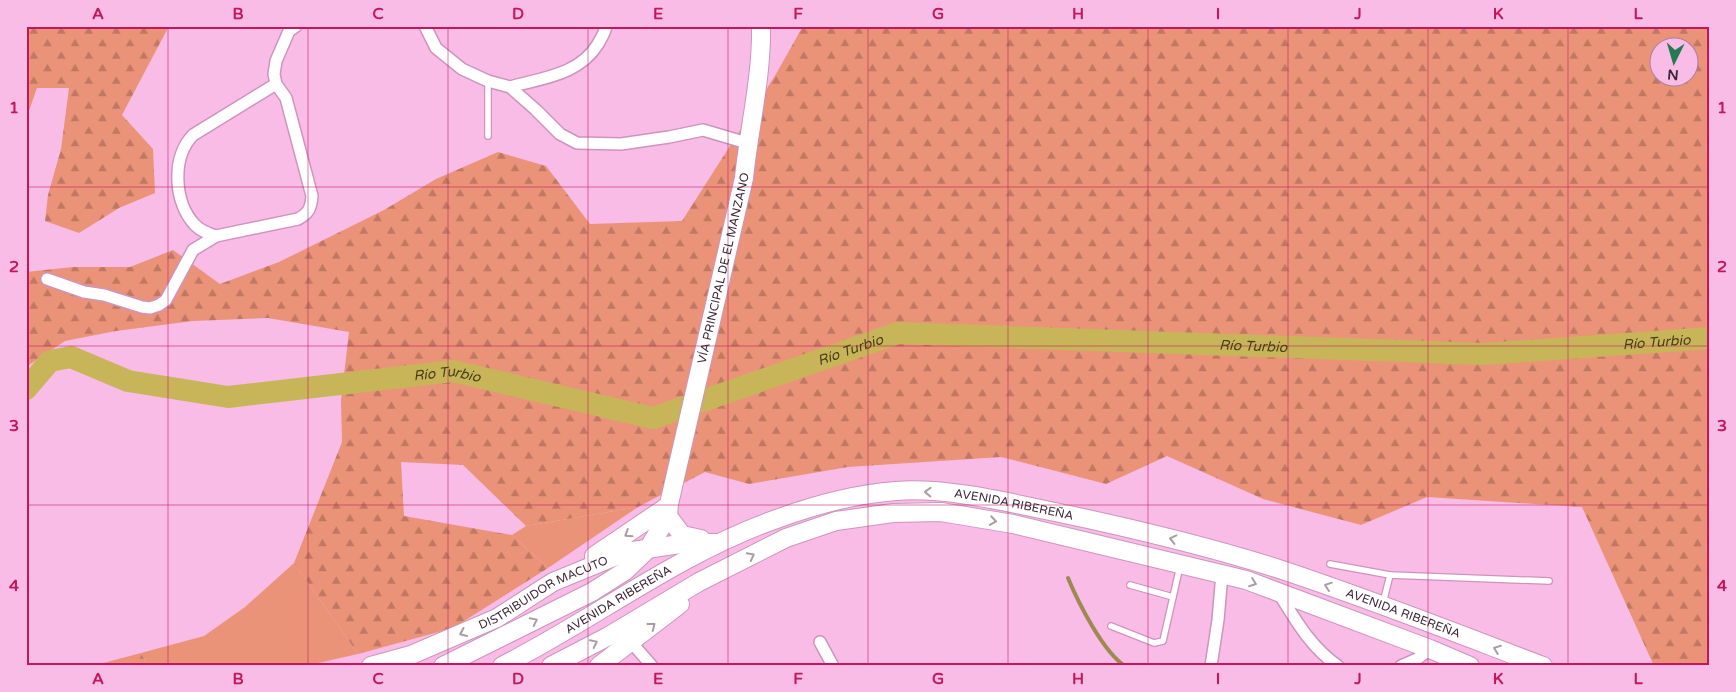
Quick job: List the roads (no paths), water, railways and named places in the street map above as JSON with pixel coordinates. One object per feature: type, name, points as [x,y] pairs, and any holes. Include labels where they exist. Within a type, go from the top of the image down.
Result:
[{"type":"main road","name":"VÍA PRINCIPAL DE EL MANZANO","points":[[444,666],[592,592],[625,571],[648,549],[668,509],[744,178],[747,143],[756,89],[761,26]]},
{"type":"main road","name":"AVENIDA RIBEREÑA","points":[[502,666],[719,542],[772,521],[823,505],[866,495],[898,491],[954,493],[1074,516],[1181,541],[1280,569],[1382,605],[1543,666]]},
{"type":"main road","points":[[553,582],[567,571],[668,509],[682,535],[719,542]]},
{"type":"main road","name":"AVENIDA RIBEREÑA","points":[[551,666],[608,637],[699,582],[786,538],[836,521],[893,513],[941,512],[1013,524],[1246,580],[1430,649],[1470,666]]},
{"type":"main road","name":"DISTRIBUIDOR MACUTO","points":[[371,666],[411,655],[497,618],[553,582],[626,552],[687,543],[719,542]]},
{"type":"main road","points":[[599,666],[705,585],[717,573]]},
{"type":"street","points":[[425,26],[436,48],[462,69],[488,81],[510,86],[565,72],[581,63],[595,49],[606,31],[606,26]]},
{"type":"street","points":[[47,279],[84,292],[104,295],[150,308],[166,300],[193,250],[216,236],[298,219],[307,214],[310,210],[312,196],[286,98],[276,84],[274,74],[276,61],[290,28]]},
{"type":"street","points":[[216,236],[196,226],[184,208],[178,181],[180,156],[187,141],[193,135],[276,84]]},
{"type":"street","points":[[510,86],[560,134],[577,143],[621,144],[703,130],[747,143]]},
{"type":"street","points":[[1211,666],[1222,574]]},
{"type":"street","points":[[1278,592],[1303,631],[1320,651],[1338,666]]},
{"type":"street","points":[[820,642],[833,666]]},
{"type":"street","points":[[616,666],[628,644],[652,666]]},
{"type":"street","points":[[1401,666],[1417,659],[1430,649]]},
{"type":"lane","points":[[488,81],[488,136]]},
{"type":"lane","points":[[1111,626],[1154,643],[1163,641],[1180,564]]},
{"type":"lane","points":[[1330,564],[1390,575],[1549,581]]},
{"type":"lane","points":[[1382,605],[1390,575]]},
{"type":"lane","points":[[1130,585],[1172,597]]},
{"type":"waterway","name":"Río Turbio","points":[[26,389],[50,361],[71,357],[128,381],[228,397],[453,371],[653,418],[898,333],[1484,354],[1710,338]]},
{"type":"waterway","points":[[1068,578],[1078,600],[1100,638],[1108,650],[1125,666]]}]
